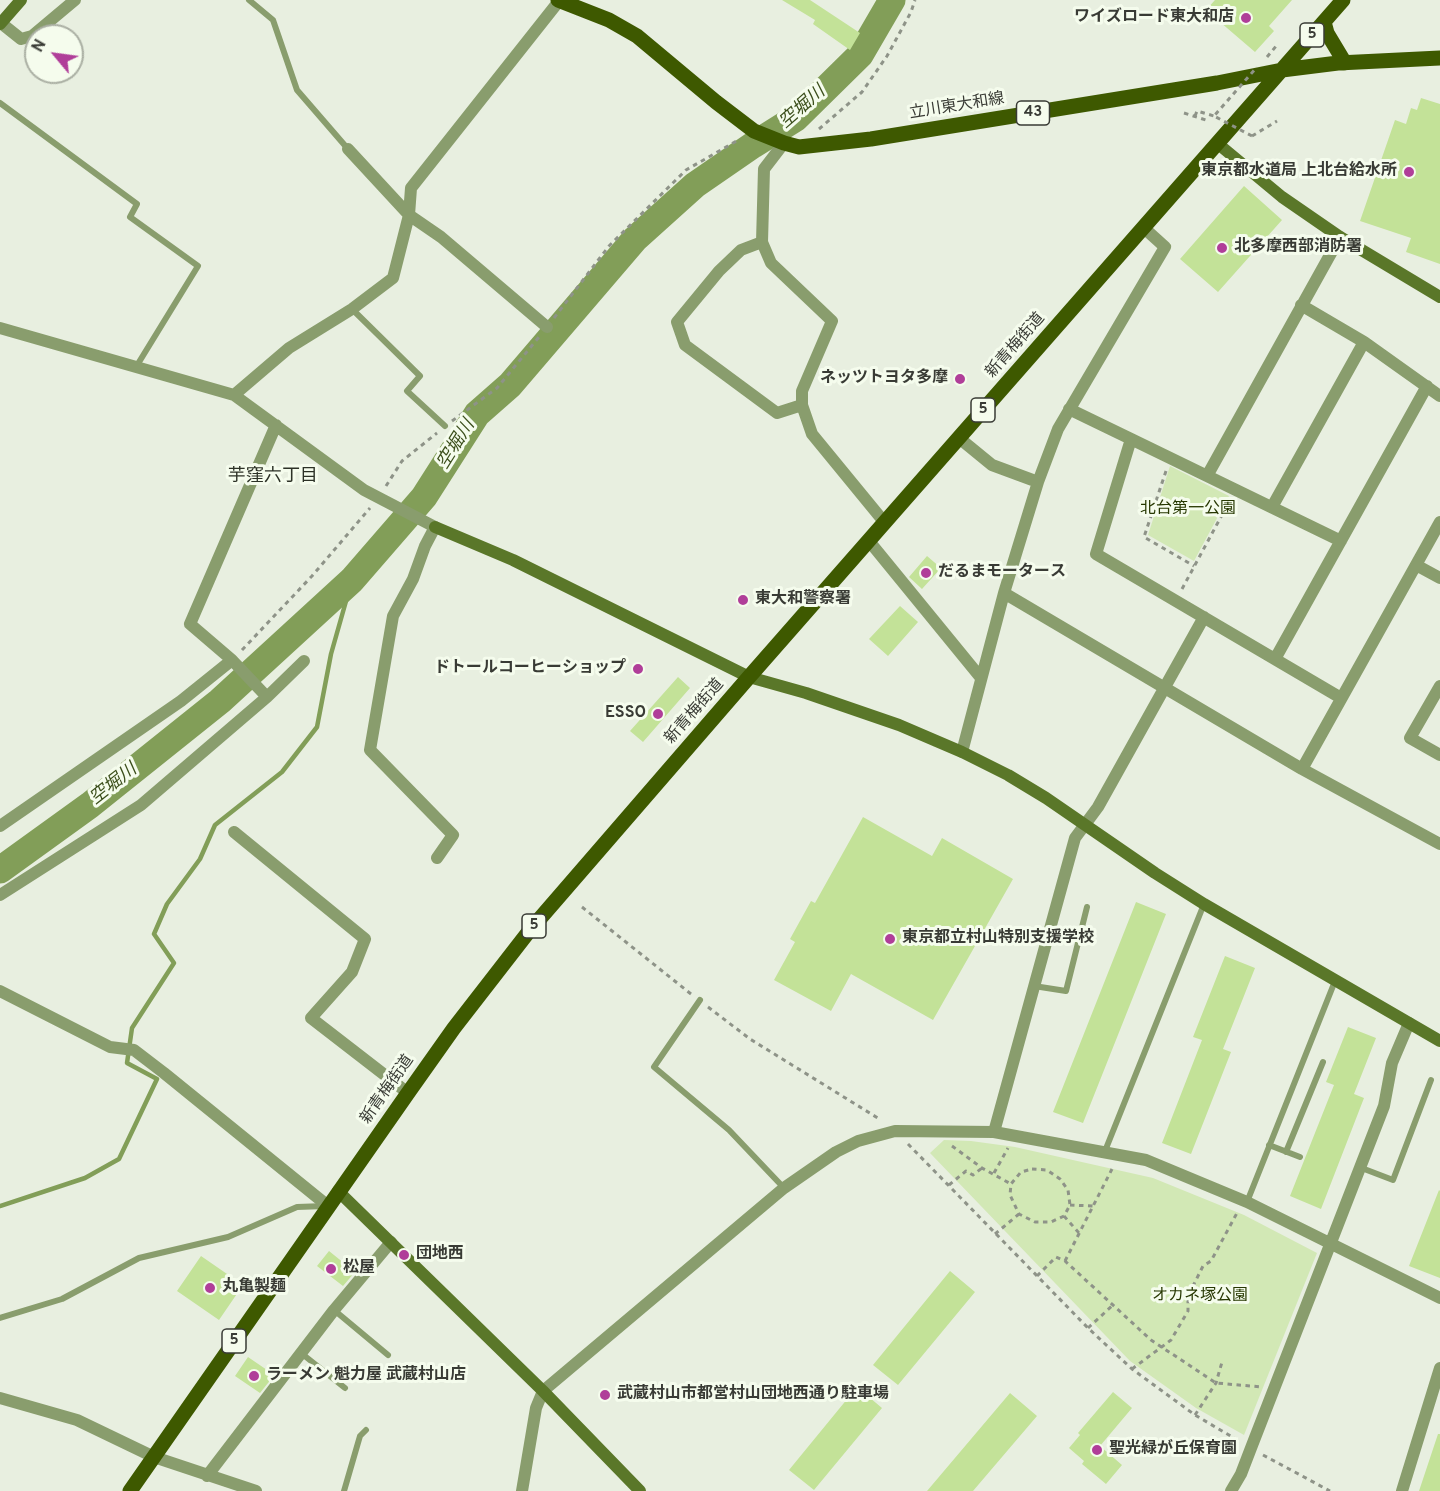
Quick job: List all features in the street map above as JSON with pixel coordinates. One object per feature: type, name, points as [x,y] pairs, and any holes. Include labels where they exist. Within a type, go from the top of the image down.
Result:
[{"type":"main road","name":"新青梅街道","points":[[130,1491],[454,1028],[530,930],[1342,0]]},
{"type":"main road","name":"立川東大和線","points":[[559,1],[585,4],[637,36],[754,131],[799,147],[871,139],[1217,83],[1282,70],[1345,63],[1440,58]]},
{"type":"main road","points":[[1324,22],[1327,33],[1345,63]]},
{"type":"street","points":[[21,0],[0,23],[21,39],[32,36],[75,0]]},
{"type":"street","points":[[234,395],[289,348],[352,309],[393,278],[409,215],[411,188],[559,1]]},
{"type":"street","points":[[784,143],[764,168],[762,242],[771,263],[832,321],[802,391],[802,405],[812,434],[885,523]]},
{"type":"street","points":[[1217,143],[1282,197],[1340,237],[1440,297]]},
{"type":"street","points":[[348,149],[409,215],[441,237],[548,327]]},
{"type":"street","points":[[962,752],[1004,593],[1038,482],[1058,429],[1165,247],[1144,228]]},
{"type":"street","points":[[1207,476],[1340,237]]},
{"type":"street","points":[[762,242],[741,250],[719,271],[677,322],[686,345],[777,413],[802,405]]},
{"type":"street","points":[[1301,305],[1364,342],[1440,396]]},
{"type":"street","points":[[0,328],[234,395],[364,490],[435,527],[513,560],[749,677],[837,703],[899,725],[962,752],[1008,775],[1204,904],[1440,1041]]},
{"type":"street","points":[[1272,507],[1364,342]]},
{"type":"street","points":[[1275,659],[1427,386]]},
{"type":"street","points":[[1069,409],[1341,541]]},
{"type":"street","points":[[267,697],[232,660],[190,624],[276,425]]},
{"type":"street","points":[[959,438],[992,465],[1038,482]]},
{"type":"street","points":[[1131,439],[1096,554],[1341,698]]},
{"type":"street","points":[[1302,769],[1440,522]]},
{"type":"street","points":[[435,527],[425,546],[414,579],[393,616],[370,750],[453,835],[437,858]]},
{"type":"street","points":[[869,541],[981,678]]},
{"type":"street","points":[[1416,565],[1440,578]]},
{"type":"street","points":[[1004,593],[1302,769],[1439,842]]},
{"type":"street","points":[[994,1132],[1075,838],[1098,807],[1204,617]]},
{"type":"street","points":[[0,826],[181,701],[232,660]]},
{"type":"street","points":[[0,895],[141,804],[267,697],[304,661]]},
{"type":"street","points":[[1440,686],[1410,738],[1440,755]]},
{"type":"street","points":[[234,832],[365,939],[352,972],[310,1018],[408,1093]]},
{"type":"street","points":[[0,991],[110,1047],[134,1050],[328,1206]]},
{"type":"street","points":[[1231,1491],[1241,1474],[1384,1107],[1392,1063],[1409,1023]]},
{"type":"street","points":[[522,1491],[536,1408],[543,1391],[784,1188],[836,1152],[858,1141],[895,1131],[994,1132],[1146,1160],[1170,1168],[1247,1202],[1440,1298]]},
{"type":"street","points":[[338,1191],[543,1391],[640,1491]]},
{"type":"street","points":[[207,1476],[334,1310],[391,1242]]},
{"type":"street","points":[[1402,1491],[1440,1368]]},
{"type":"street","points":[[0,1398],[77,1420],[154,1456],[256,1491]]},
{"type":"lane","points":[[249,0],[273,20],[297,90],[348,149]]},
{"type":"lane","points":[[0,103],[137,204],[130,218],[198,266],[136,367]]},
{"type":"lane","points":[[352,309],[420,376],[407,392],[445,426]]},
{"type":"lane","points":[[1105,1151],[1204,904]]},
{"type":"lane","points":[[1034,986],[1066,991],[1087,907]]},
{"type":"lane","points":[[1247,1202],[1335,981]]},
{"type":"lane","points":[[700,1000],[654,1066],[729,1130],[784,1188]]},
{"type":"lane","points":[[1286,1152],[1323,1062]]},
{"type":"lane","points":[[1359,1167],[1394,1180],[1431,1080]]},
{"type":"lane","points":[[1269,1145],[1300,1157]]},
{"type":"lane","points":[[0,1318],[62,1299],[139,1258],[228,1237],[297,1207],[328,1206]]},
{"type":"lane","points":[[334,1310],[388,1355]]},
{"type":"lane","points":[[301,1352],[345,1388]]},
{"type":"lane","points":[[344,1491],[360,1436],[366,1430]]},
{"type":"path","points":[[799,147],[861,92],[887,56],[915,0]]},
{"type":"path","points":[[1214,116],[1257,68]]},
{"type":"path","points":[[1195,116],[1197,111],[1214,116],[1252,136],[1277,121]]},
{"type":"path","points":[[1184,113],[1206,120]]},
{"type":"path","points":[[232,660],[381,499],[402,461],[497,388],[548,327],[609,246],[686,170],[754,131]]},
{"type":"path","points":[[1170,458],[1144,537],[1194,566]]},
{"type":"path","points":[[1176,601],[1236,490]]},
{"type":"path","points":[[582,907],[750,1039],[895,1131],[1088,1328],[1132,1369],[1195,1415],[1330,1491]]},
{"type":"path","points":[[944,1140],[981,1168],[1011,1184]]},
{"type":"path","points":[[994,1173],[1009,1146]]},
{"type":"path","points":[[949,1185],[966,1171],[973,1175],[981,1168]]},
{"type":"path","points":[[1032,1168],[1047,1170],[1060,1179],[1068,1190],[1070,1205],[1064,1216],[1051,1222],[1035,1222],[1019,1214],[1010,1195],[1011,1184],[1021,1172],[1032,1168]]},
{"type":"path","points":[[1065,1261],[1112,1169]]},
{"type":"path","points":[[1070,1205],[1093,1206]]},
{"type":"path","points":[[1132,1369],[1171,1340],[1188,1311],[1188,1296],[1203,1266],[1212,1260],[1238,1213]]},
{"type":"path","points":[[995,1233],[1019,1214]]},
{"type":"path","points":[[1064,1216],[1079,1233]]},
{"type":"path","points":[[1037,1276],[1056,1257],[1065,1261],[1151,1340],[1216,1383],[1264,1388]]},
{"type":"path","points":[[1088,1328],[1113,1305]]},
{"type":"path","points":[[1195,1415],[1216,1383],[1222,1362]]},
{"type":"green space","name":"北台第一公園","points":[[1170,466],[1229,496],[1194,561],[1148,535]]},
{"type":"green space","name":"オカネ塚公園","points":[[944,1140],[1015,1147],[1153,1178],[1244,1215],[1317,1253],[1244,1435],[1196,1408],[1130,1361],[930,1153]]},
{"type":"building","points":[[782,0],[810,0],[860,33],[850,50],[813,24],[815,20]]},
{"type":"building","name":"ワイズロード東大和店","points":[[1215,0],[1292,0],[1269,26],[1274,31],[1255,52],[1206,10]]},
{"type":"building","name":"東京都水道局 上北台給水所","points":[[1421,98],[1440,104],[1440,264],[1406,252],[1411,238],[1360,221],[1395,120],[1406,124],[1411,108],[1417,110]]},
{"type":"building","points":[[1244,186],[1282,220],[1218,292],[1180,259]]},
{"type":"building","points":[[927,556],[941,568],[922,589],[909,577]]},
{"type":"building","points":[[900,606],[918,622],[888,656],[869,639]]},
{"type":"building","points":[[678,677],[690,688],[643,742],[630,731]]},
{"type":"building","points":[[863,817],[932,856],[942,838],[1013,879],[933,1020],[851,974],[831,1011],[774,980],[795,942],[790,939],[811,901],[815,903]]},
{"type":"building","points":[[1136,902],[1166,914],[1083,1123],[1053,1112]]},
{"type":"building","points":[[1225,956],[1255,968],[1223,1049],[1231,1052],[1191,1154],[1162,1143],[1202,1040],[1193,1037]]},
{"type":"building","points":[[1348,1027],[1376,1038],[1354,1094],[1364,1098],[1321,1209],[1290,1196],[1334,1085],[1326,1082]]},
{"type":"building","points":[[1440,1191],[1440,1278],[1409,1266]]},
{"type":"building","points":[[329,1251],[355,1272],[343,1286],[317,1266]]},
{"type":"building","name":"丸亀製麺","points":[[201,1256],[243,1285],[219,1320],[177,1291]]},
{"type":"building","points":[[950,1271],[975,1292],[898,1385],[873,1365]]},
{"type":"building","points":[[248,1357],[267,1370],[265,1374],[272,1378],[260,1393],[235,1376]]},
{"type":"building","points":[[857,1387],[882,1408],[814,1490],[789,1470]]},
{"type":"building","points":[[1113,1392],[1132,1408],[1100,1446],[1122,1465],[1106,1484],[1082,1464],[1084,1461],[1069,1448],[1080,1435],[1078,1433]]},
{"type":"building","points":[[1010,1393],[1037,1416],[973,1491],[927,1491]]},
{"type":"building","points":[[1438,1434],[1440,1434],[1440,1491],[1419,1491]]},
{"type":"waterway","name":"空堀川","points":[[0,870],[90,805],[220,701],[352,580],[424,497],[477,414],[510,385],[635,239],[695,185],[796,118],[860,55],[892,0]]},
{"type":"waterway","points":[[0,1206],[85,1178],[119,1159],[157,1079],[127,1063],[132,1028],[174,963],[154,934],[167,904],[200,859],[215,825],[282,772],[317,727],[331,654],[352,580]]},
{"type":"place","name":"ワイズロード東大和店","points":[[1246,18]]},
{"type":"place","name":"東京都水道局 上北台給水所","points":[[1409,172]]},
{"type":"place","name":"北多摩西部消防署","points":[[1222,248]]},
{"type":"place","name":"ネッツトヨタ多摩","points":[[960,379]]},
{"type":"place","name":"だるまモータース","points":[[926,573]]},
{"type":"place","name":"東大和警察署","points":[[743,600]]},
{"type":"place","name":"ドトールコーヒーショップ","points":[[638,669]]},
{"type":"place","name":"ESSO","points":[[658,714]]},
{"type":"place","name":"東京都立村山特別支援学校","points":[[890,939]]},
{"type":"place","name":"団地西","points":[[404,1255]]},
{"type":"place","name":"松屋","points":[[331,1269]]},
{"type":"place","name":"丸亀製麺","points":[[210,1288]]},
{"type":"place","name":"ラーメン 魁力屋 武蔵村山店","points":[[254,1376]]},
{"type":"place","name":"武蔵村山市都営村山団地西通り駐車場","points":[[605,1395]]},
{"type":"place","name":"聖光緑が丘保育園","points":[[1097,1450]]},
{"type":"district","name":"芋窪六丁目","points":[[273,477]]}]
